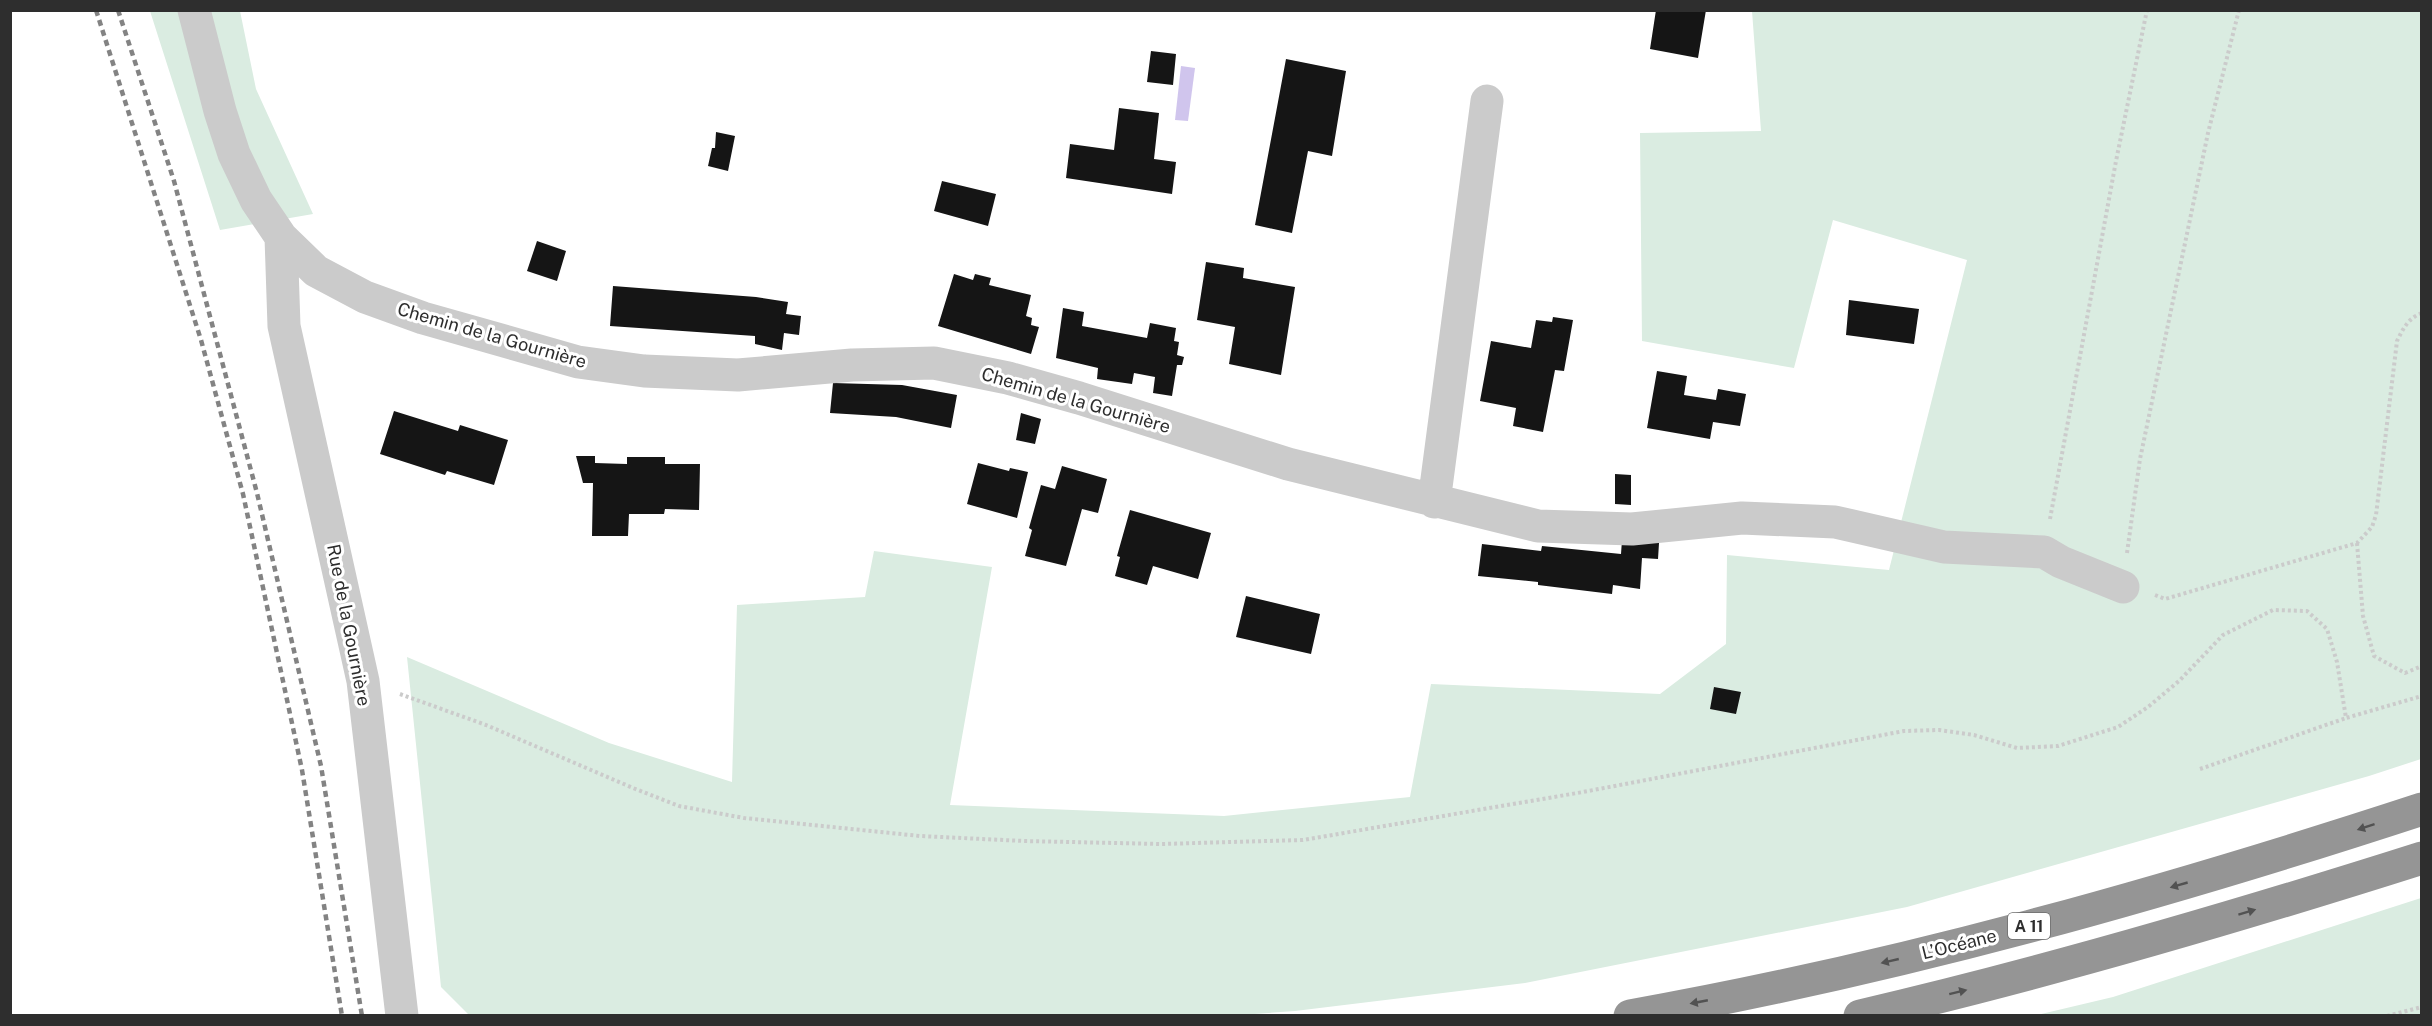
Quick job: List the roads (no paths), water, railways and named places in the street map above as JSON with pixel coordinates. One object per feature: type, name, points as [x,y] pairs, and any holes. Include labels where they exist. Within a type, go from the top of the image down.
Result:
[{"type":"highway","name":"L’Océane","points":[[1629,1016],[1805,981],[1944,949],[2213,875],[2421,809]]},
{"type":"highway","points":[[1860,1016],[2065,965],[2421,858]]},
{"type":"street","name":"Chemin de la Gournière","points":[[194,10],[220,111],[234,154],[256,200],[281,237],[316,270],[365,297],[423,318],[578,362],[644,371],[738,375],[852,365],[934,363],[1008,378],[1069,395],[1288,464],[1538,526],[1632,530],[1742,518],[1835,522],[1944,547],[2043,552],[2061,562],[2123,587]]},
{"type":"street","points":[[1434,502],[1487,101]]},
{"type":"street","name":"Rue de la Gournière","points":[[281,237],[284,326],[363,681],[402,1016]]},
{"type":"railway","points":[[96,10],[201,340],[243,494],[302,770],[342,1016]]},
{"type":"railway","points":[[118,10],[174,181],[257,493],[321,766],[362,1016]]}]
